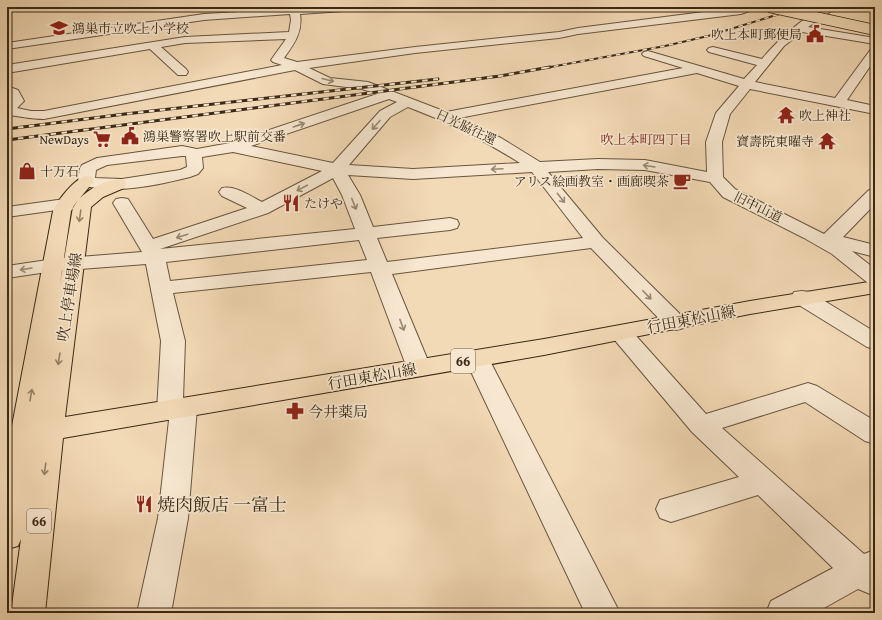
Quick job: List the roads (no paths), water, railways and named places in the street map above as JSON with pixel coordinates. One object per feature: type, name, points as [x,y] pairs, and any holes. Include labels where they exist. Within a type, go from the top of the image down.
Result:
[{"type":"main road","points":[[769,7],[875,30]]},
{"type":"main road","name":"吹上停車場線","points":[[64,264],[62,211],[65,204],[86,181]]},
{"type":"main road","name":"吹上停車場線","points":[[27,433],[64,264],[82,208],[85,201],[92,195],[120,194]]},
{"type":"main road","name":"行田東松山線","points":[[27,433],[177,410],[477,359],[676,323],[802,297],[875,287]]},
{"type":"main road","name":"66","points":[[7,536],[27,433]]},
{"type":"main road","name":"66","points":[[27,433],[28,613]]},
{"type":"street","points":[[7,46],[204,17],[358,7]]},
{"type":"street","points":[[7,110],[30,115],[44,115],[296,66],[415,50],[559,35],[578,31],[741,11],[752,7]]},
{"type":"street","points":[[233,147],[337,169],[413,174],[598,164],[645,165],[715,178],[714,142],[723,113],[780,44],[832,7]]},
{"type":"street","points":[[7,69],[185,40],[294,35],[296,18],[294,10]]},
{"type":"street","points":[[818,16],[875,26]]},
{"type":"street","points":[[818,16],[875,33]]},
{"type":"street","points":[[98,54],[90,46],[148,36],[138,27]]},
{"type":"street","points":[[801,28],[875,41]]},
{"type":"street","name":"日光脇往還","points":[[294,35],[277,60],[296,66],[326,80],[364,85],[446,116],[496,141],[536,167],[596,242],[676,323]]},
{"type":"street","points":[[152,45],[182,72]]},
{"type":"street","points":[[713,50],[764,63]]},
{"type":"street","points":[[839,102],[875,51]]},
{"type":"street","points":[[648,54],[746,84],[875,110]]},
{"type":"street","points":[[446,116],[699,69]]},
{"type":"street","points":[[7,90],[13,93],[17,101],[7,110]]},
{"type":"street","points":[[154,613],[173,518],[177,410],[173,341],[162,288],[151,252],[120,194],[104,185],[86,181],[88,168],[103,161],[182,151],[191,152],[194,154],[233,147],[388,95]]},
{"type":"street","points":[[151,252],[262,209],[337,169],[385,114],[407,102]]},
{"type":"street","points":[[120,194],[192,171],[195,168],[194,154]]},
{"type":"street","points":[[337,169],[351,195],[419,368]]},
{"type":"street","name":"旧中山道","points":[[715,178],[729,193],[811,234],[839,250],[875,280]]},
{"type":"street","points":[[228,192],[262,209]]},
{"type":"street","points":[[830,239],[875,194]]},
{"type":"street","points":[[7,212],[65,204]]},
{"type":"street","points":[[7,272],[151,252],[450,224]]},
{"type":"street","points":[[811,234],[875,251]]},
{"type":"street","points":[[162,288],[379,267],[596,242]]},
{"type":"street","points":[[802,297],[875,342]]},
{"type":"street","points":[[621,333],[701,425],[763,482],[870,572],[783,613]]},
{"type":"street","points":[[477,359],[603,613]]},
{"type":"street","points":[[701,425],[808,392],[875,434]]},
{"type":"street","points":[[671,509],[763,482]]},
{"type":"railway","points":[[545,68],[665,46],[708,36],[802,7]]},
{"type":"railway","points":[[7,140],[500,76],[550,67]]},
{"type":"railway","points":[[7,129],[125,114],[438,79]]},
{"type":"place","name":"鴻巣市立吹上小学校","points":[[59,28]]},
{"type":"place","name":"吹上本町郵便局","points":[[815,34]]},
{"type":"place","name":"吹上神社","points":[[786,115]]},
{"type":"place","name":"鴻巣警察署吹上駅前交番","points":[[130,136]]},
{"type":"place","name":"NewDays","points":[[102,139]]},
{"type":"place","name":"寶壽院東曜寺","points":[[827,141]]},
{"type":"place","name":"十万石","points":[[27,171]]},
{"type":"place","name":"アリス絵画教室・画廊喫茶","points":[[682,181]]},
{"type":"place","name":"たけや","points":[[291,203]]},
{"type":"place","name":"今井薬局","points":[[295,411]]},
{"type":"place","name":"焼肉飯店 一富士","points":[[144,504]]},
{"type":"district","name":"吹上本町四丁目","points":[[646,139]]}]
